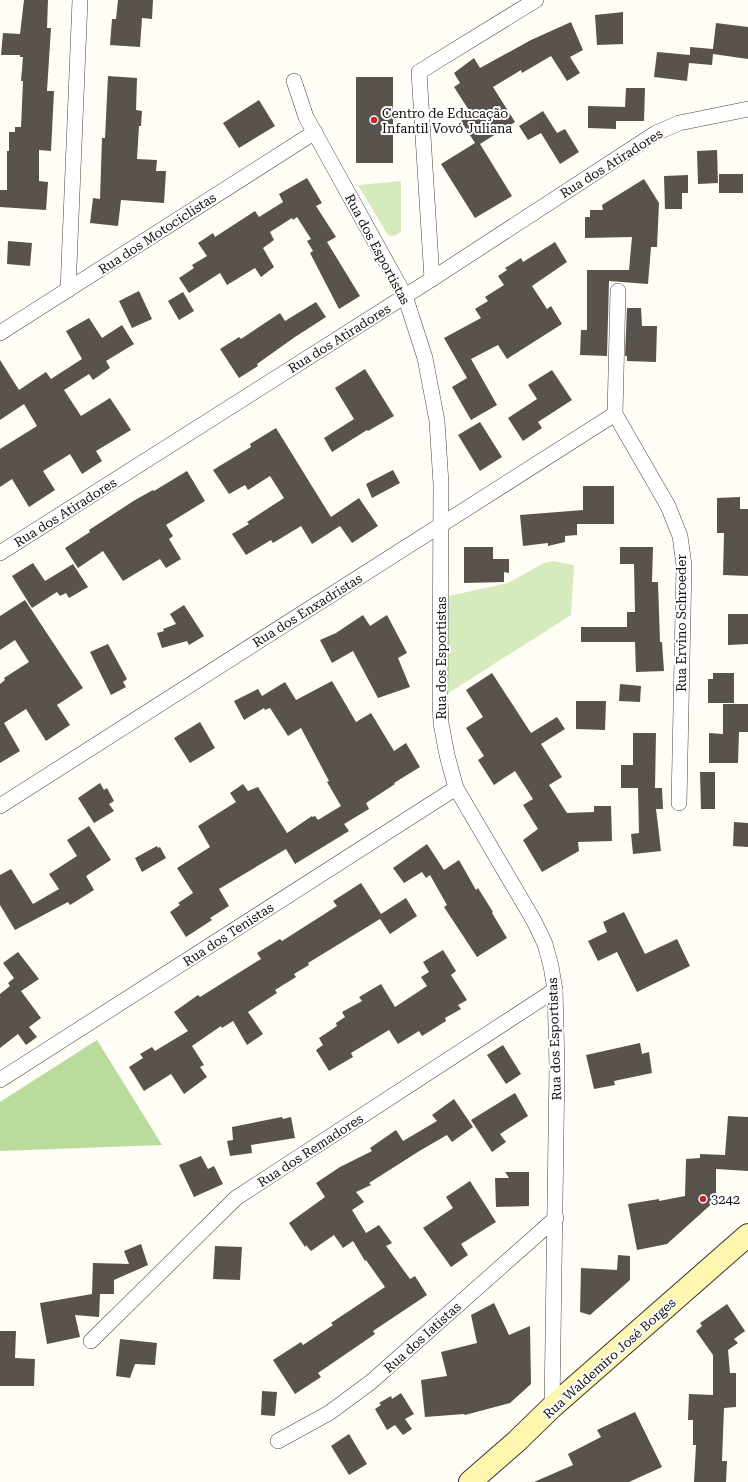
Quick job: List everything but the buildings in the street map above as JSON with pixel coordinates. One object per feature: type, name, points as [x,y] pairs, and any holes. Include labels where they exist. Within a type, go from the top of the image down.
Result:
[{"type":"main road","name":"Rua Waldemiro José Borges","points":[[470,1482],[518,1441],[552,1408],[748,1235]]},
{"type":"street","points":[[68,290],[80,0]]},
{"type":"street","points":[[432,279],[419,72],[536,0]]},
{"type":"street","name":"Rua dos Esportistas","points":[[294,82],[306,117],[405,296],[422,345],[437,421],[441,484],[440,701],[441,723],[444,739],[456,788],[534,921],[545,944],[551,966],[555,990],[557,1066],[556,1218],[552,1408]]},
{"type":"street","name":"Rua dos Atiradores","points":[[0,554],[432,279],[656,133],[679,122],[748,109]]},
{"type":"street","name":"Rua dos Motociclistas","points":[[0,333],[315,132]]},
{"type":"street","points":[[615,414],[618,291]]},
{"type":"street","name":"Rua dos Enxadristas","points":[[0,806],[615,414]]},
{"type":"street","name":"Rua Ervino Schroeder","points":[[615,414],[668,506],[680,536],[684,565],[679,803]]},
{"type":"street","name":"Rua dos Tenistas","points":[[0,1080],[456,788]]},
{"type":"street","name":"Rua dos Remadores","points":[[90,1342],[236,1198],[555,990]]},
{"type":"street","name":"Rua dos Iatistas","points":[[278,1441],[329,1413],[371,1382],[556,1218]]},
{"type":"green space","points":[[401,181],[401,232],[394,236],[388,235],[358,185]]},
{"type":"green space","points":[[552,561],[574,565],[571,615],[447,694],[449,596],[508,583],[544,563]]},
{"type":"green space","points":[[97,1040],[162,1145],[0,1151],[0,1102]]},
{"type":"place","name":"Centro de Educação Infantil Vovó Juliana","points":[[374,120]]},
{"type":"place","name":"3242","points":[[703,1199]]}]
